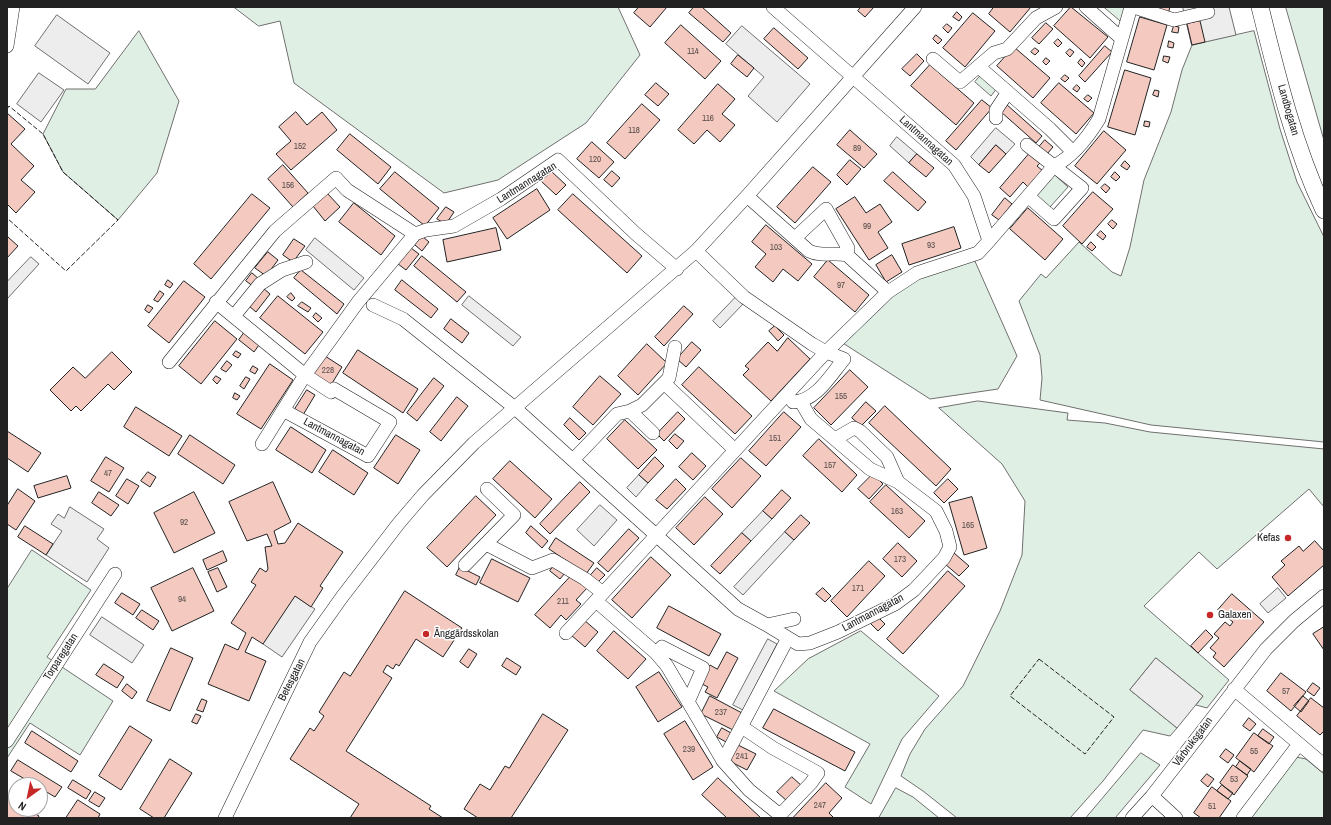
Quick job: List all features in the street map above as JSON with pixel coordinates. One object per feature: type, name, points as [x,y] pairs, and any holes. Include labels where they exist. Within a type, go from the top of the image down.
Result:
[{"type":"street","points":[[7,46],[13,7]]},
{"type":"street","name":"Lantmannagatan","points":[[773,7],[954,166],[974,196],[989,241]]},
{"type":"street","points":[[515,408],[696,251],[747,196],[915,7]]},
{"type":"street","points":[[933,59],[960,82],[994,53],[1006,49],[1036,18],[1056,7]]},
{"type":"street","points":[[1086,7],[1122,40]]},
{"type":"street","points":[[566,633],[826,352],[888,292],[917,273],[978,253],[1054,166],[1064,161],[1089,135],[1099,118],[1131,7]]},
{"type":"street","points":[[1134,7],[1174,20],[1208,12]]},
{"type":"street","name":"Landbogatan","points":[[1260,7],[1291,123],[1308,177],[1324,210]]},
{"type":"street","points":[[979,67],[1073,152]]},
{"type":"street","points":[[996,118],[996,110],[1008,92]]},
{"type":"street","points":[[1027,145],[1082,188],[1054,219],[1028,197]]},
{"type":"street","name":"Lantmannagatan","points":[[415,234],[426,230],[454,226],[501,199],[558,160],[636,234],[677,269]]},
{"type":"street","points":[[168,362],[275,231],[336,178],[347,190],[415,234],[358,302],[305,375],[262,444]]},
{"type":"street","points":[[747,196],[795,238],[816,254],[838,253],[847,255],[888,292]]},
{"type":"street","points":[[795,238],[826,209],[848,248],[847,255]]},
{"type":"street","points":[[696,251],[744,297],[826,352],[844,359],[818,391],[801,402],[779,403]]},
{"type":"street","points":[[234,316],[260,284],[282,270],[306,262]]},
{"type":"street","name":"Lantmannagatan","points":[[216,302],[305,375],[331,392],[334,389],[390,422],[368,456],[283,410]]},
{"type":"street","name":"Lantmannagatan","points":[[373,305],[403,319],[515,408],[655,536],[738,609],[798,644],[810,643],[895,604],[914,590],[944,558],[950,547],[946,531],[936,511],[898,482],[870,469],[811,419],[801,402]]},
{"type":"street","points":[[573,460],[617,414],[630,411],[642,405],[669,378],[675,347]]},
{"type":"street","points":[[664,383],[735,450]]},
{"type":"street","name":"Betesgatan","points":[[225,818],[310,642],[376,552],[423,495],[474,443],[515,408]]},
{"type":"street","points":[[630,411],[653,433]]},
{"type":"street","name":"Lantmannagatan","points":[[835,439],[854,428],[860,431],[887,457],[898,482]]},
{"type":"street","points":[[465,565],[514,515],[487,489]]},
{"type":"street","points":[[486,544],[532,568],[553,560],[585,579],[599,597],[656,653],[667,666],[723,761],[749,790],[780,815],[811,783],[818,773],[773,748],[742,727]]},
{"type":"street","name":"Torparegatan","points":[[7,741],[115,574]]},
{"type":"street","name":"Vårbruksgatan","points":[[1132,818],[1152,796],[1266,649],[1294,621],[1324,596]]},
{"type":"street","points":[[767,625],[794,619]]},
{"type":"street","points":[[723,761],[788,638]]},
{"type":"street","points":[[656,653],[662,647],[703,668],[688,702]]},
{"type":"street","points":[[1234,689],[1324,765]]},
{"type":"street","points":[[1243,818],[1299,744]]},
{"type":"street","points":[[1152,796],[1176,818]]},
{"type":"green space","points":[[234,7],[618,7],[640,55],[586,123],[498,180],[444,193],[294,83],[280,21],[259,26]]},
{"type":"green space","points":[[1104,7],[1125,7],[1123,23]]},
{"type":"green space","points":[[1286,7],[1324,7],[1324,140]]},
{"type":"green space","points":[[139,31],[179,101],[157,173],[118,220],[63,172],[43,134],[66,89],[95,89]]},
{"type":"green space","points":[[1254,31],[1280,129],[1297,182],[1324,237],[1324,442],[1151,425],[1040,400],[1042,378],[1040,355],[1019,301],[1041,274],[1046,278],[1079,242],[1112,272],[1121,276],[1130,247],[1144,180],[1171,112],[1182,70],[1192,45]]},
{"type":"green space","points":[[982,74],[997,88],[991,96],[975,82]]},
{"type":"green space","points":[[1055,175],[1068,187],[1050,207],[1037,196]]},
{"type":"green space","points":[[974,259],[1017,356],[998,389],[930,399],[835,338],[894,283]]},
{"type":"green space","points":[[978,401],[1068,413],[1067,420],[1105,423],[1150,432],[1324,449],[1324,507],[1309,489],[1217,569],[1199,552],[1144,606],[1229,680],[1207,708],[1196,705],[1203,696],[1156,658],[1130,690],[1177,728],[1170,736],[1143,730],[1103,781],[1070,818],[957,818],[901,776],[910,754],[925,729],[963,686],[1000,611],[1022,555],[1025,501],[1002,464],[939,408]]},
{"type":"green space","points":[[32,550],[91,590],[47,657],[113,701],[80,755],[30,723],[7,758],[7,589]]},
{"type":"green space","points":[[861,631],[939,696],[902,739],[871,804],[845,787],[870,744],[774,691],[808,659]]},
{"type":"green space","points":[[1141,753],[1160,765],[1115,818],[1086,818]]},
{"type":"green space","points":[[1296,757],[1306,759],[1324,774],[1324,818],[1246,818]]},
{"type":"green space","points":[[896,788],[913,797],[939,818],[879,818]]},
{"type":"shaded area","points":[[1183,7],[1229,7],[1236,35],[1192,45]]},
{"type":"shaded area","points":[[57,15],[110,53],[88,84],[35,46]]},
{"type":"shaded area","points":[[742,26],[810,84],[777,122],[748,96],[764,77],[726,44]]},
{"type":"shaded area","points":[[39,73],[64,90],[41,122],[17,104]]},
{"type":"shaded area","points":[[996,128],[1015,144],[1006,154],[996,145],[979,165],[971,157]]},
{"type":"shaded area","points":[[897,137],[917,154],[909,163],[890,146]]},
{"type":"shaded area","points":[[315,238],[364,278],[354,290],[306,250]]},
{"type":"shaded area","points":[[31,257],[39,264],[7,299],[7,282]]},
{"type":"shaded area","points":[[469,296],[521,337],[513,346],[462,305]]},
{"type":"shaded area","points":[[737,296],[744,303],[720,328],[713,321]]},
{"type":"shaded area","points":[[639,475],[648,483],[636,497],[627,488]]},
{"type":"shaded area","points":[[600,505],[617,520],[594,546],[577,530]]},
{"type":"shaded area","points":[[70,507],[104,529],[97,539],[109,548],[87,582],[46,555],[62,531],[51,524],[58,514],[64,518]]},
{"type":"shaded area","points":[[763,511],[772,519],[751,541],[742,533]]},
{"type":"shaded area","points":[[785,532],[794,540],[743,595],[734,587]]},
{"type":"shaded area","points":[[1278,588],[1286,598],[1268,613],[1260,604]]},
{"type":"shaded area","points":[[295,596],[315,609],[282,657],[263,644]]},
{"type":"shaded area","points":[[102,617],[144,645],[132,663],[90,635]]},
{"type":"shaded area","points":[[768,639],[777,644],[743,710],[733,705]]},
{"type":"shaded area","points":[[1156,658],[1203,696],[1177,728],[1130,690]]},
{"type":"building","points":[[639,7],[667,7],[650,27],[634,13]]},
{"type":"building","points":[[694,7],[702,7],[731,33],[723,42],[689,13]]},
{"type":"building","points":[[861,7],[874,7],[865,17],[858,11]]},
{"type":"building","points":[[994,7],[1031,7],[1010,32],[989,14]]},
{"type":"building","points":[[1071,7],[1108,37],[1090,58],[1054,26]]},
{"type":"building","points":[[1148,7],[1170,7],[1168,14]]},
{"type":"building","points":[[957,12],[962,17],[959,21],[953,17]]},
{"type":"building","points":[[973,13],[995,31],[965,67],[943,48]]},
{"type":"building","points":[[1140,17],[1167,25],[1154,70],[1127,62]]},
{"type":"building","points":[[1200,21],[1205,42],[1192,45],[1187,24]]},
{"type":"building","points":[[1046,23],[1053,29],[1039,44],[1032,38]]},
{"type":"building","points":[[947,24],[952,28],[948,33],[943,28]]},
{"type":"building","points":[[681,25],[721,61],[705,79],[665,43]]},
{"type":"building","points":[[1174,26],[1179,27],[1178,33],[1172,32]]},
{"type":"building","points":[[774,28],[808,58],[798,69],[764,39]]},
{"type":"building","points":[[936,35],[942,40],[938,44],[933,39]]},
{"type":"building","points":[[1058,39],[1062,43],[1058,47],[1054,43]]},
{"type":"building","points":[[1169,41],[1174,43],[1173,48],[1168,47]]},
{"type":"building","points":[[1105,46],[1112,52],[1085,82],[1079,76]]},
{"type":"building","points":[[1014,47],[1050,78],[1033,98],[997,66]]},
{"type":"building","points":[[1035,48],[1039,51],[1035,55],[1031,52]]},
{"type":"building","points":[[1070,49],[1074,52],[1070,57],[1066,53]]},
{"type":"building","points":[[917,54],[924,61],[910,76],[902,69]]},
{"type":"building","points":[[738,55],[754,68],[747,77],[731,64]]},
{"type":"building","points":[[1164,56],[1170,57],[1168,63],[1163,61]]},
{"type":"building","points":[[1046,58],[1050,61],[1046,65],[1043,62]]},
{"type":"building","points":[[1081,59],[1085,63],[1082,67],[1078,63]]},
{"type":"building","points":[[930,65],[974,103],[956,125],[911,86]]},
{"type":"building","points":[[1125,70],[1151,78],[1135,135],[1108,127]]},
{"type":"building","points":[[1065,75],[1069,78],[1065,82],[1061,79]]},
{"type":"building","points":[[656,83],[669,94],[658,106],[645,95]]},
{"type":"building","points":[[1059,83],[1094,113],[1076,134],[1041,103]]},
{"type":"building","points":[[718,84],[735,99],[722,114],[735,125],[720,142],[707,130],[694,144],[678,130]]},
{"type":"building","points":[[1077,85],[1080,88],[1077,92],[1073,89]]},
{"type":"building","points":[[1155,90],[1159,91],[1158,97],[1153,95]]},
{"type":"building","points":[[1088,95],[1092,98],[1088,102],[1084,99]]},
{"type":"building","points":[[982,100],[992,108],[956,150],[946,141]]},
{"type":"building","points":[[642,104],[660,120],[625,159],[607,143]]},
{"type":"building","points":[[1006,104],[1042,136],[1036,143],[1000,111]]},
{"type":"building","points":[[296,112],[307,125],[322,112],[337,130],[291,170],[276,154],[291,141],[279,127]]},
{"type":"building","points":[[7,113],[25,129],[11,144],[34,166],[21,180],[35,192],[16,213],[7,204]]},
{"type":"building","points":[[1145,121],[1150,122],[1149,127],[1144,126]]},
{"type":"building","points":[[850,130],[877,154],[864,168],[837,145]]},
{"type":"building","points":[[1104,131],[1126,150],[1097,184],[1075,166]]},
{"type":"building","points":[[350,134],[391,167],[378,184],[337,150]]},
{"type":"building","points":[[1045,140],[1053,147],[1047,154],[1039,147]]},
{"type":"building","points":[[592,142],[614,162],[599,178],[577,159]]},
{"type":"building","points":[[996,145],[1006,154],[989,173],[979,165]]},
{"type":"building","points":[[917,154],[934,168],[926,177],[909,163]]},
{"type":"building","points":[[1029,154],[1040,163],[1037,166],[1043,171],[1028,187],[1023,182],[1010,197],[1000,188]]},
{"type":"building","points":[[850,160],[861,169],[847,185],[837,175]]},
{"type":"building","points":[[1125,161],[1130,166],[1127,170],[1121,166]]},
{"type":"building","points":[[283,165],[308,193],[293,207],[268,179]]},
{"type":"building","points":[[813,167],[831,182],[795,223],[777,207]]},
{"type":"building","points":[[551,171],[566,185],[556,195],[541,181]]},
{"type":"building","points":[[612,171],[620,178],[612,187],[604,180]]},
{"type":"building","points":[[395,172],[439,208],[425,226],[380,189]]},
{"type":"building","points":[[893,172],[926,202],[918,211],[884,181]]},
{"type":"building","points":[[1115,172],[1120,177],[1116,181],[1111,177]]},
{"type":"building","points":[[1105,184],[1110,188],[1106,193],[1101,188]]},
{"type":"building","points":[[537,189],[550,210],[507,239],[493,218]]},
{"type":"building","points":[[1093,192],[1113,209],[1082,244],[1063,226]]},
{"type":"building","points":[[327,193],[340,207],[325,221],[313,206]]},
{"type":"building","points":[[252,194],[270,208],[211,279],[194,264]]},
{"type":"building","points":[[573,194],[642,256],[627,273],[558,210]]},
{"type":"building","points":[[855,197],[866,213],[880,204],[892,222],[878,232],[888,248],[869,260],[836,209]]},
{"type":"building","points":[[1005,198],[1012,204],[999,220],[992,215]]},
{"type":"building","points":[[354,203],[395,236],[381,255],[339,222]]},
{"type":"building","points":[[446,207],[454,212],[446,224],[437,219]]},
{"type":"building","points":[[1028,208],[1063,239],[1045,260],[1010,229]]},
{"type":"building","points":[[1112,220],[1117,224],[1113,229],[1108,224]]},
{"type":"building","points":[[766,225],[812,264],[798,281],[783,269],[773,282],[755,267],[766,254],[752,242]]},
{"type":"building","points":[[954,227],[961,248],[909,265],[902,244]]},
{"type":"building","points":[[496,228],[501,250],[447,262],[443,240]]},
{"type":"building","points":[[1101,231],[1106,236],[1103,240],[1097,235]]},
{"type":"building","points":[[422,236],[429,242],[422,251],[415,245]]},
{"type":"building","points":[[8,237],[18,246],[7,258],[7,239]]},
{"type":"building","points":[[294,239],[305,246],[293,262],[283,255]]},
{"type":"building","points":[[1091,242],[1096,247],[1092,251],[1087,247]]},
{"type":"building","points":[[411,248],[419,254],[406,270],[398,264]]},
{"type":"building","points":[[268,252],[278,260],[266,276],[255,268]]},
{"type":"building","points":[[892,255],[902,272],[886,282],[876,265]]},
{"type":"building","points":[[422,256],[466,292],[457,302],[414,266]]},
{"type":"building","points":[[828,260],[869,295],[855,312],[814,277]]},
{"type":"building","points":[[301,270],[344,304],[337,314],[294,278]]},
{"type":"building","points":[[252,273],[259,279],[254,287],[246,281]]},
{"type":"building","points":[[168,280],[173,284],[170,288],[165,285]]},
{"type":"building","points":[[402,280],[438,309],[431,318],[395,290]]},
{"type":"building","points":[[184,281],[205,297],[169,343],[148,326]]},
{"type":"building","points":[[263,288],[270,294],[256,312],[249,306]]},
{"type":"building","points":[[160,291],[164,294],[158,302],[154,300]]},
{"type":"building","points":[[291,293],[295,298],[292,301],[287,297]]},
{"type":"building","points":[[278,296],[323,332],[305,354],[260,318]]},
{"type":"building","points":[[302,302],[311,308],[308,312],[298,306]]},
{"type":"building","points":[[148,305],[153,308],[149,313],[145,310]]},
{"type":"building","points":[[684,306],[693,314],[664,346],[655,337]]},
{"type":"building","points":[[316,313],[322,318],[318,322],[313,317]]},
{"type":"building","points":[[451,319],[469,333],[462,343],[444,329]]},
{"type":"building","points":[[215,321],[237,339],[201,384],[179,366]]},
{"type":"building","points":[[775,326],[784,335],[778,341],[769,331]]},
{"type":"building","points":[[244,333],[259,345],[254,352],[239,340]]},
{"type":"building","points":[[788,338],[810,359],[771,401],[743,375],[749,369],[745,366],[768,342],[777,351]]},
{"type":"building","points":[[692,342],[701,350],[686,367],[677,359]]},
{"type":"building","points":[[647,344],[667,363],[638,395],[618,376]]},
{"type":"building","points":[[358,350],[418,389],[403,413],[343,373]]},
{"type":"building","points":[[236,351],[241,354],[238,358],[233,355]]},
{"type":"building","points":[[112,352],[132,372],[114,390],[108,384],[81,411],[76,406],[71,411],[50,390],[73,367],[85,378]]},
{"type":"building","points":[[325,356],[342,367],[331,385],[314,374]]},
{"type":"building","points":[[227,361],[232,365],[226,372],[221,369]]},
{"type":"building","points":[[270,364],[293,380],[261,429],[237,414]]},
{"type":"building","points":[[253,366],[258,369],[255,374],[250,371]]},
{"type":"building","points":[[699,367],[752,416],[735,434],[682,385]]},
{"type":"building","points":[[850,370],[868,387],[831,425],[814,408]]},
{"type":"building","points":[[216,376],[221,379],[217,384],[213,380]]},
{"type":"building","points":[[600,376],[621,394],[593,425],[573,407]]},
{"type":"building","points":[[246,377],[250,379],[244,389],[240,386]]},
{"type":"building","points":[[434,378],[444,386],[417,421],[407,413]]},
{"type":"building","points":[[307,390],[315,395],[303,415],[295,409]]},
{"type":"building","points":[[235,393],[240,396],[237,400],[233,398]]},
{"type":"building","points":[[457,397],[468,406],[441,441],[430,432]]},
{"type":"building","points":[[866,402],[876,411],[861,426],[852,418]]},
{"type":"building","points":[[885,406],[951,469],[936,486],[869,423]]},
{"type":"building","points":[[136,407],[182,436],[169,456],[124,427]]},
{"type":"building","points":[[678,412],[685,419],[664,441],[657,434]]},
{"type":"building","points":[[784,412],[801,427],[766,466],[749,451]]},
{"type":"building","points":[[570,418],[586,433],[579,440],[564,425]]},
{"type":"building","points":[[625,420],[657,450],[638,469],[607,439]]},
{"type":"building","points":[[291,427],[326,450],[312,473],[276,450]]},
{"type":"building","points":[[7,431],[41,453],[28,472],[7,458]]},
{"type":"building","points":[[675,434],[684,441],[677,449],[669,441]]},
{"type":"building","points":[[190,435],[235,465],[223,484],[178,454]]},
{"type":"building","points":[[396,435],[420,450],[398,484],[374,468]]},
{"type":"building","points":[[819,439],[857,475],[842,492],[803,456]]},
{"type":"building","points":[[333,450],[368,473],[354,495],[319,472]]},
{"type":"building","points":[[692,453],[706,466],[693,480],[679,467]]},
{"type":"building","points":[[106,457],[124,468],[109,492],[91,481]]},
{"type":"building","points":[[655,457],[664,466],[648,483],[639,475]]},
{"type":"building","points":[[741,458],[761,476],[732,508],[712,489]]},
{"type":"building","points":[[510,461],[552,499],[535,518],[493,479]]},
{"type":"building","points":[[148,472],[156,477],[150,487],[141,481]]},
{"type":"building","points":[[873,474],[883,484],[869,499],[858,489]]},
{"type":"building","points":[[67,476],[71,488],[38,498],[34,486]]},
{"type":"building","points":[[127,479],[139,486],[128,504],[116,496]]},
{"type":"building","points":[[676,479],[686,489],[667,509],[656,500]]},
{"type":"building","points":[[948,479],[958,489],[944,503],[934,493]]},
{"type":"building","points":[[273,482],[291,522],[274,531],[278,544],[285,543],[298,523],[343,552],[320,586],[323,588],[311,607],[295,596],[263,644],[252,637],[245,652],[266,661],[249,701],[208,684],[225,644],[238,650],[246,633],[231,623],[256,585],[251,582],[260,568],[266,572],[268,569],[265,547],[272,546],[267,534],[247,541],[229,502]]},
{"type":"building","points":[[580,482],[590,492],[550,534],[540,524]]},
{"type":"building","points":[[886,485],[925,521],[909,538],[870,502]]},
{"type":"building","points":[[18,489],[35,501],[16,530],[7,524],[7,506]]},
{"type":"building","points":[[782,490],[791,498],[772,519],[763,511]]},
{"type":"building","points":[[99,492],[119,505],[111,516],[92,503]]},
{"type":"building","points":[[194,492],[215,533],[174,553],[154,513]]},
{"type":"building","points":[[476,496],[496,515],[447,567],[427,548]]},
{"type":"building","points":[[705,497],[723,514],[694,545],[676,528]]},
{"type":"building","points":[[972,497],[987,548],[964,555],[949,503]]},
{"type":"building","points":[[801,515],[810,523],[794,540],[785,532]]},
{"type":"building","points":[[25,526],[53,544],[46,555],[18,537]]},
{"type":"building","points":[[531,526],[548,541],[542,548],[526,533]]},
{"type":"building","points":[[629,529],[639,538],[608,572],[598,563]]},
{"type":"building","points":[[742,533],[751,541],[720,574],[711,566]]},
{"type":"building","points":[[556,538],[594,563],[586,574],[549,549]]},
{"type":"building","points":[[1315,541],[1324,551],[1324,565],[1288,596],[1272,577],[1285,565],[1281,561],[1299,546],[1303,551]]},
{"type":"building","points":[[898,543],[917,561],[902,577],[883,559]]},
{"type":"building","points":[[223,551],[227,561],[207,570],[203,560]]},
{"type":"building","points":[[954,553],[969,566],[959,576],[945,564]]},
{"type":"building","points":[[651,557],[671,575],[632,618],[612,600]]},
{"type":"building","points":[[492,559],[530,578],[518,602],[480,583]]},
{"type":"building","points":[[869,561],[885,576],[847,617],[831,601]]},
{"type":"building","points":[[555,564],[565,573],[560,579],[550,571]]},
{"type":"building","points":[[460,567],[480,577],[476,585],[456,575]]},
{"type":"building","points":[[193,568],[214,611],[172,631],[151,588]]},
{"type":"building","points":[[218,568],[227,587],[217,592],[208,572]]},
{"type":"building","points":[[597,568],[605,575],[597,583],[590,576]]},
{"type":"building","points":[[948,571],[965,586],[903,654],[887,639]]},
{"type":"building","points":[[572,575],[587,588],[576,600],[581,604],[566,620],[561,615],[550,628],[535,615]]},
{"type":"building","points":[[823,588],[831,596],[825,602],[816,594]]},
{"type":"building","points":[[405,591],[462,628],[443,657],[416,639],[399,666],[396,664],[393,669],[387,665],[383,672],[392,678],[346,751],[431,806],[429,809],[443,818],[350,818],[359,804],[290,759],[310,728],[314,731],[324,716],[319,712],[344,672],[350,676]]},
{"type":"building","points":[[122,593],[140,604],[133,615],[115,603]]},
{"type":"building","points":[[1232,594],[1264,622],[1224,667],[1213,657],[1216,653],[1210,648],[1219,638],[1214,634],[1225,622],[1230,626],[1233,622],[1218,610]]},
{"type":"building","points":[[669,606],[721,634],[709,656],[657,628]]},
{"type":"building","points":[[142,610],[159,621],[153,630],[136,618]]},
{"type":"building","points":[[877,616],[885,624],[878,631],[871,624]]},
{"type":"building","points":[[584,620],[598,632],[585,647],[571,635]]},
{"type":"building","points":[[1324,627],[1324,650],[1313,634]]},
{"type":"building","points":[[1206,630],[1213,637],[1198,653],[1191,646]]},
{"type":"building","points":[[614,631],[646,659],[628,679],[597,651]]},
{"type":"building","points":[[171,648],[193,658],[170,711],[147,701]]},
{"type":"building","points":[[469,649],[477,654],[468,668],[460,662]]},
{"type":"building","points":[[727,652],[738,658],[717,698],[705,692],[708,687],[700,683],[710,665],[717,669]]},
{"type":"building","points":[[507,658],[521,667],[516,675],[502,666]]},
{"type":"building","points":[[104,664],[124,677],[117,688],[96,675]]},
{"type":"building","points":[[659,672],[682,707],[658,722],[636,687]]},
{"type":"building","points":[[1281,673],[1306,692],[1291,711],[1267,691]]},
{"type":"building","points":[[1313,683],[1320,688],[1314,696],[1307,691]]},
{"type":"building","points":[[127,684],[137,692],[132,699],[122,691]]},
{"type":"building","points":[[710,696],[742,713],[733,730],[701,714]]},
{"type":"building","points":[[1303,696],[1309,701],[1301,712],[1294,706]]},
{"type":"building","points":[[1311,698],[1324,708],[1324,731],[1320,735],[1297,716]]},
{"type":"building","points":[[202,699],[207,701],[203,712],[197,710]]},
{"type":"building","points":[[774,709],[855,752],[845,771],[763,728]]},
{"type":"building","points":[[196,714],[201,716],[197,724],[192,722]]},
{"type":"building","points":[[543,714],[568,730],[511,818],[478,818],[464,809],[480,784],[490,790],[505,766],[509,768]]},
{"type":"building","points":[[1249,718],[1256,724],[1250,731],[1243,726]]},
{"type":"building","points":[[685,721],[713,767],[693,780],[664,734]]},
{"type":"building","points":[[130,726],[152,740],[121,790],[99,776]]},
{"type":"building","points":[[722,728],[731,733],[726,742],[717,737]]},
{"type":"building","points":[[1263,729],[1274,737],[1269,744],[1258,736]]},
{"type":"building","points":[[32,731],[78,761],[71,772],[25,743]]},
{"type":"building","points":[[1254,733],[1273,746],[1254,772],[1236,758]]},
{"type":"building","points":[[738,745],[756,754],[747,770],[729,761]]},
{"type":"building","points":[[1226,749],[1234,755],[1228,763],[1220,757]]},
{"type":"building","points":[[170,759],[192,773],[164,818],[154,818],[140,809]]},
{"type":"building","points":[[18,760],[46,777],[21,777],[11,771]]},
{"type":"building","points":[[1240,761],[1251,769],[1247,775],[1236,767]]},
{"type":"building","points":[[1233,765],[1248,776],[1234,795],[1220,783]]},
{"type":"building","points":[[1207,774],[1214,779],[1208,787],[1201,781]]},
{"type":"building","points":[[792,777],[802,786],[787,801],[777,792]]},
{"type":"building","points":[[48,778],[62,787],[55,797],[48,793]]},
{"type":"building","points":[[718,778],[761,818],[727,818],[702,795]]},
{"type":"building","points":[[73,780],[91,791],[86,799],[68,788]]},
{"type":"building","points":[[826,783],[842,798],[829,813],[834,818],[793,818]]},
{"type":"building","points":[[1222,785],[1233,793],[1228,799],[1217,791]]},
{"type":"building","points":[[1212,787],[1231,801],[1219,818],[1201,818],[1194,813]]},
{"type":"building","points":[[95,792],[105,798],[99,807],[89,801]]},
{"type":"building","points":[[7,796],[8,817],[38,817],[38,818],[7,818]]},
{"type":"building","points":[[78,800],[100,814],[98,818],[66,818]]},
{"type":"fence","points":[[7,109],[9,106],[43,134],[63,172],[118,220],[66,271],[7,218]]},
{"type":"fence","points":[[1039,659],[1114,717],[1085,754],[1010,696],[1039,659]]},
{"type":"place","name":"Kefas","points":[[1288,538]]},
{"type":"place","name":"Galaxen","points":[[1210,615]]},
{"type":"place","name":"Änggårdsskolan","points":[[426,634]]}]
